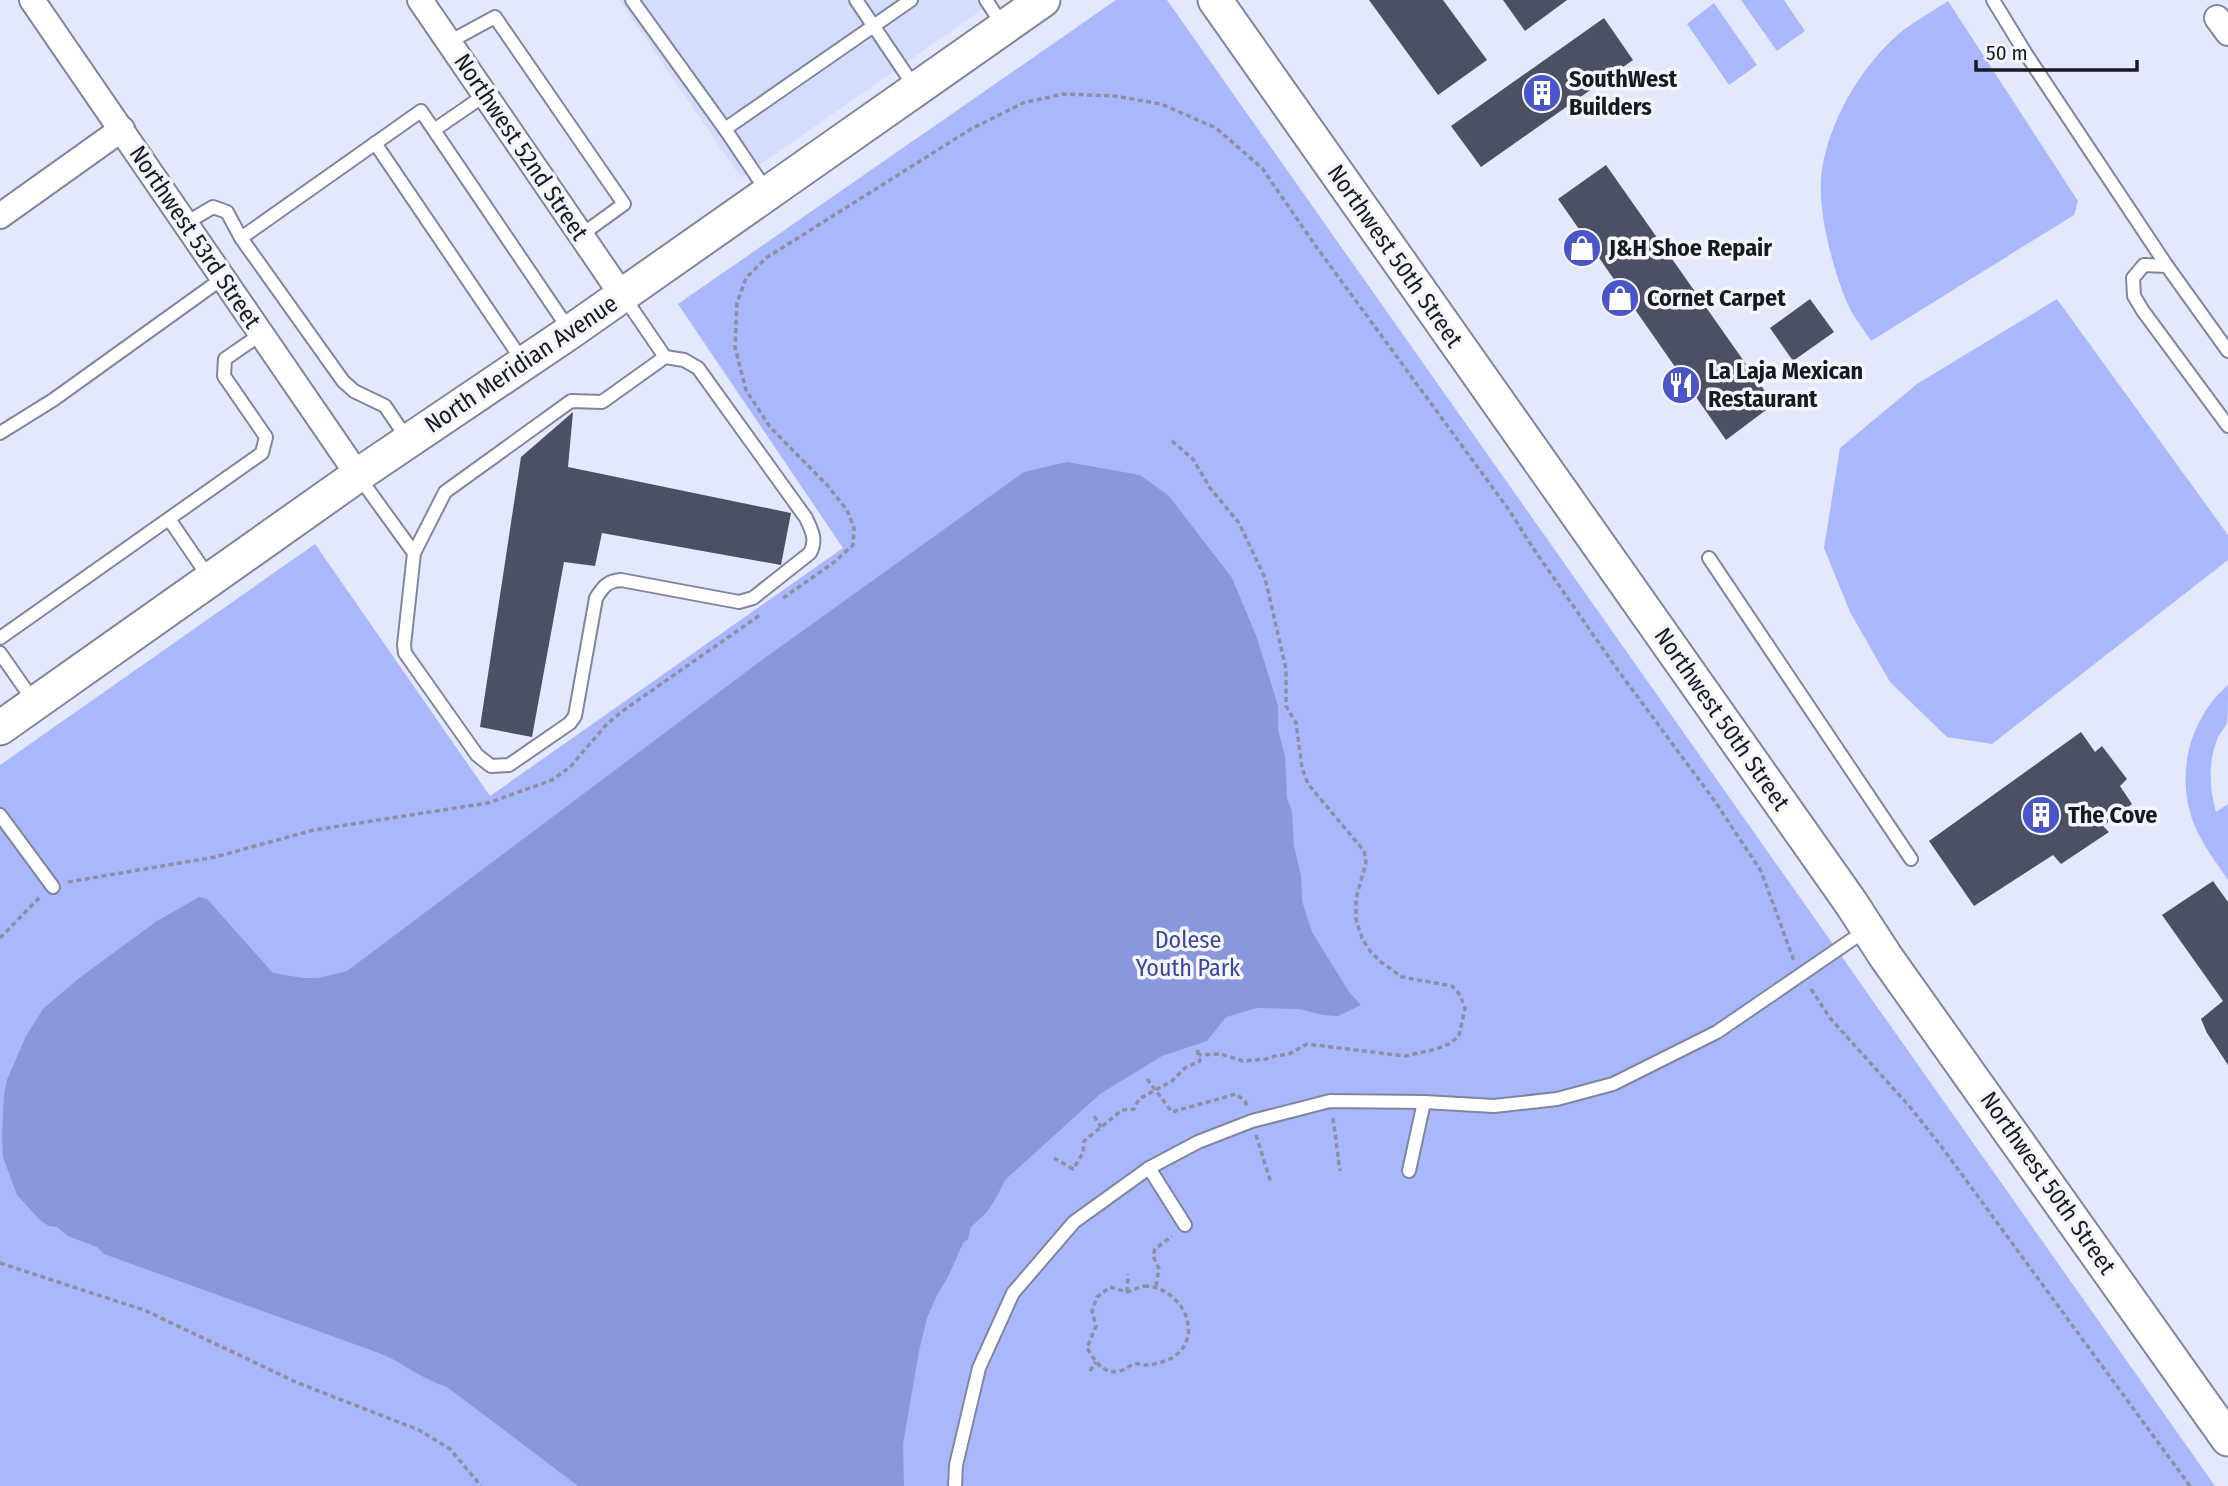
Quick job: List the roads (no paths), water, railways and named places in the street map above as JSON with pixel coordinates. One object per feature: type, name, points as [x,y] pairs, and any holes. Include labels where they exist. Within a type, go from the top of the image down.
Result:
[{"type":"main road","name":"North Meridian Avenue","points":[[0,728],[408,440],[524,363],[1043,0]]},
{"type":"main road","name":"Northwest 50th Street","points":[[1215,0],[1869,928],[1886,957],[2228,1438]]},
{"type":"street","name":"Northwest 53rd Street","points":[[32,0],[358,475]]},
{"type":"street","name":"Northwest 52nd Street","points":[[420,0],[622,295]]},
{"type":"street","points":[[0,216],[122,130]]},
{"type":"lane","points":[[632,0],[768,193]]},
{"type":"lane","points":[[856,0],[917,89]]},
{"type":"lane","points":[[725,129],[911,0]]},
{"type":"lane","points":[[986,0],[1004,27]]},
{"type":"lane","points":[[1993,0],[2167,265],[2228,351]]},
{"type":"lane","points":[[449,42],[495,17],[624,204],[581,234]]},
{"type":"lane","points":[[434,130],[485,95]]},
{"type":"lane","points":[[241,238],[421,111],[570,331]]},
{"type":"lane","points":[[375,143],[524,363]]},
{"type":"lane","points":[[186,223],[213,207],[227,212],[241,238],[343,381],[354,391],[385,406],[408,440]]},
{"type":"lane","points":[[2167,265],[2144,265],[2133,278],[2134,296],[2228,426]]},
{"type":"lane","points":[[0,433],[53,400],[223,278]]},
{"type":"lane","points":[[622,295],[665,357]]},
{"type":"lane","points":[[0,638],[262,453],[266,437],[224,376],[225,359],[261,334]]},
{"type":"lane","points":[[665,357],[684,360],[698,368],[806,518],[814,534],[814,545],[810,553],[753,598],[739,602],[621,580],[610,581],[602,587],[596,598],[575,716],[509,765],[491,766],[477,755],[405,653],[414,553],[445,492],[571,401],[602,402],[665,357]]},
{"type":"lane","points":[[358,475],[414,553]]},
{"type":"lane","points":[[169,519],[210,579]]},
{"type":"lane","points":[[1709,558],[1911,859]]},
{"type":"lane","points":[[0,653],[35,704]]},
{"type":"lane","points":[[0,815],[53,887]]},
{"type":"lane","points":[[955,1486],[956,1465],[979,1368],[1013,1293],[1074,1222],[1149,1168],[1198,1142],[1252,1121],[1331,1101],[1424,1101],[1494,1106],[1557,1099],[1613,1084],[1717,1032],[1869,928]]},
{"type":"lane","points":[[1409,1171],[1424,1101]]},
{"type":"lane","points":[[1149,1168],[1185,1225]]},
{"type":"place","name":"SouthWest Builders","points":[[1542,93]]},
{"type":"place","name":"J&H Shoe Repair","points":[[1582,248]]},
{"type":"place","name":"Cornet Carpet","points":[[1620,298]]},
{"type":"place","name":"La Laja Mexican Restaurant","points":[[1681,385]]},
{"type":"place","name":"The Cove","points":[[2041,815]]},
{"type":"park label","name":"Dolese Youth Park","points":[[1188,954]]}]
